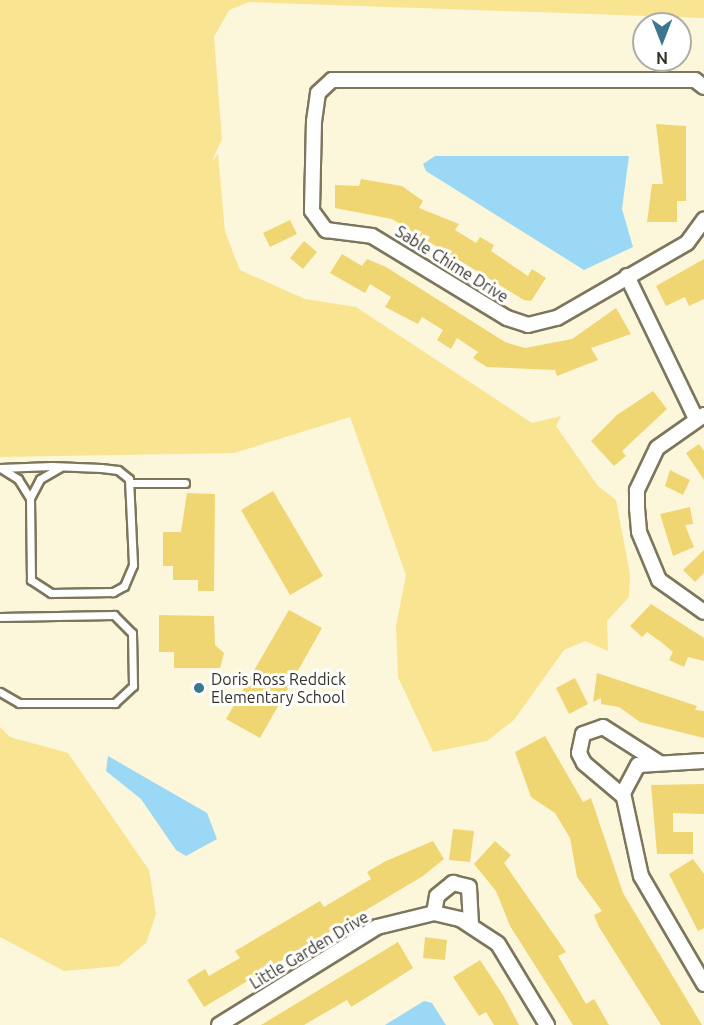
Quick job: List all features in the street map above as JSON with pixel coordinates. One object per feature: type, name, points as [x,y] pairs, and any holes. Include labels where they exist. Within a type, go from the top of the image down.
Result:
[{"type":"street","name":"Sable Chime Drive","points":[[704,87],[695,80],[332,80],[318,93],[312,211],[326,230],[372,236],[507,318],[528,324],[557,318],[687,243],[704,220]]},
{"type":"street","points":[[627,276],[700,417],[657,448],[637,490],[639,532],[659,580],[704,612]]},
{"type":"street","points":[[623,796],[584,763],[579,753],[583,735],[603,727],[658,762]]},
{"type":"street","points":[[704,761],[638,765],[630,772],[623,796],[641,876],[704,984]]},
{"type":"street","points":[[471,924],[468,887],[453,883],[437,896],[434,913],[471,924],[498,944],[547,1025]]},
{"type":"street","name":"Little Garden Drive","points":[[219,1025],[377,927],[434,913]]},
{"type":"lane","points":[[30,498],[40,479],[62,467]]},
{"type":"lane","points":[[62,467],[118,470],[131,483],[133,565],[124,586],[113,592],[51,593],[34,585],[30,498],[18,479],[0,468],[62,467]]},
{"type":"lane","points":[[131,483],[185,483]]},
{"type":"lane","points":[[0,617],[114,615],[128,625],[132,642],[133,686],[115,703],[19,703],[0,692]]},
{"type":"shaded area","points":[[0,0],[704,0],[704,18],[692,18],[692,12],[632,12],[632,15],[249,2],[229,10],[214,37],[222,139],[212,161],[218,154],[225,232],[240,270],[305,299],[356,307],[532,423],[561,416],[556,426],[598,486],[616,500],[630,574],[629,597],[607,621],[608,651],[585,641],[564,650],[514,720],[487,741],[433,752],[398,677],[396,626],[406,575],[350,417],[234,453],[0,457]]},
{"type":"shaded area","points":[[0,727],[10,737],[68,753],[149,870],[156,914],[146,943],[119,966],[64,971],[0,937]]},
{"type":"water","points":[[435,156],[629,156],[622,209],[633,247],[584,270],[426,171],[423,164]]},
{"type":"water","points":[[108,756],[207,813],[217,839],[186,856],[176,850],[141,799],[106,771]]},
{"type":"water","points":[[424,1001],[432,1003],[446,1025],[385,1025]]},
{"type":"building","points":[[656,124],[686,126],[686,201],[677,201],[677,222],[647,222],[652,184],[663,184]]},
{"type":"building","points":[[361,179],[402,186],[423,201],[419,208],[459,224],[455,230],[476,243],[480,237],[494,245],[491,251],[528,276],[532,269],[546,278],[531,301],[524,300],[392,219],[335,208],[335,185],[359,186]]},
{"type":"building","points":[[290,220],[297,234],[270,247],[263,233]]},
{"type":"building","points":[[304,241],[317,252],[303,269],[290,258]]},
{"type":"building","points":[[342,254],[362,266],[367,259],[386,267],[505,342],[525,348],[572,339],[616,308],[631,334],[591,348],[598,360],[557,376],[555,370],[487,367],[473,358],[478,352],[457,338],[451,349],[437,340],[443,330],[422,317],[418,324],[385,307],[391,297],[370,284],[365,293],[330,273]]},
{"type":"building","points":[[704,259],[704,299],[689,306],[685,297],[666,306],[656,286]]},
{"type":"building","points":[[653,391],[667,409],[622,451],[626,456],[614,466],[591,441],[617,415]]},
{"type":"building","points":[[699,444],[704,451],[704,480],[686,453]]},
{"type":"building","points":[[670,470],[690,480],[683,495],[665,486]]},
{"type":"building","points":[[273,491],[323,576],[290,595],[241,510]]},
{"type":"building","points":[[187,493],[215,494],[214,591],[198,591],[198,580],[173,580],[173,566],[163,566],[163,532],[181,532]]},
{"type":"building","points":[[690,507],[693,524],[685,525],[694,547],[673,556],[660,514]]},
{"type":"building","points":[[704,550],[704,573],[695,582],[683,570]]},
{"type":"building","points":[[651,604],[704,638],[704,661],[688,657],[684,667],[669,660],[673,652],[647,632],[642,637],[630,626]]},
{"type":"building","points":[[289,610],[322,628],[260,738],[226,719]]},
{"type":"building","points":[[159,615],[214,616],[215,645],[224,653],[220,668],[174,668],[174,652],[159,652]]},
{"type":"building","points":[[597,673],[697,706],[695,710],[704,711],[704,738],[640,722],[619,707],[601,704],[601,698],[593,702]]},
{"type":"building","points":[[575,678],[588,704],[569,714],[556,688]]},
{"type":"building","points":[[545,736],[583,802],[591,798],[623,893],[702,1025],[661,1025],[599,927],[594,915],[602,911],[577,877],[570,838],[555,813],[531,797],[515,752]]},
{"type":"building","points":[[704,784],[704,814],[673,813],[673,832],[693,832],[693,854],[657,854],[651,785]]},
{"type":"building","points":[[453,829],[474,831],[470,862],[449,860]]},
{"type":"building","points":[[433,841],[444,859],[423,876],[204,1007],[187,980],[205,969],[209,976],[240,958],[235,951],[320,901],[324,907],[371,879],[367,872],[386,861]]},
{"type":"building","points":[[495,841],[511,855],[504,863],[566,952],[558,956],[586,1004],[594,999],[609,1025],[573,1025],[510,926],[496,891],[474,864]]},
{"type":"building","points":[[693,859],[704,874],[704,928],[698,931],[669,874]]},
{"type":"building","points":[[425,937],[447,940],[445,960],[423,958]]},
{"type":"building","points":[[398,942],[413,968],[351,1007],[347,1000],[304,1025],[261,1025]]},
{"type":"building","points":[[480,960],[519,1025],[494,1025],[486,1012],[479,1016],[453,977]]},
{"type":"place","name":"Doris Ross Reddick Elementary School","points":[[199,688]]}]
